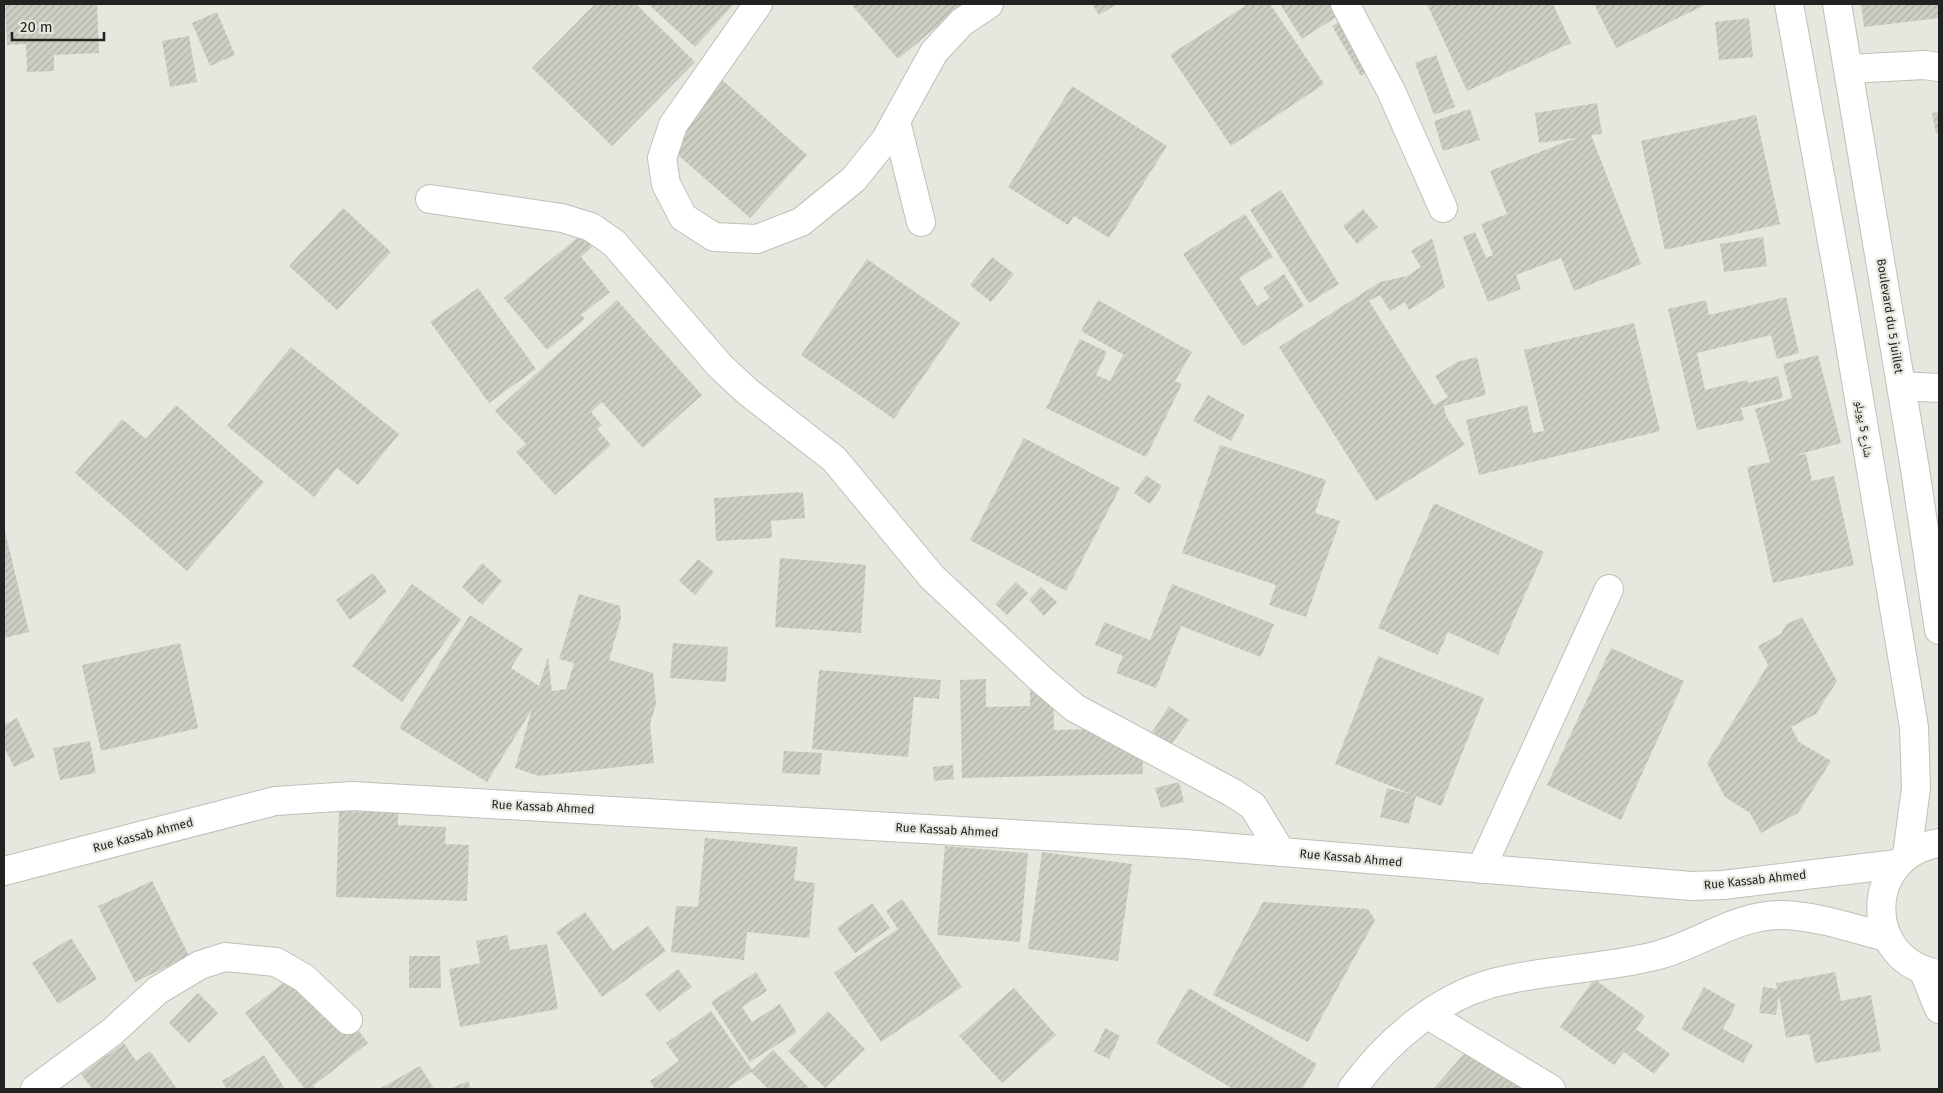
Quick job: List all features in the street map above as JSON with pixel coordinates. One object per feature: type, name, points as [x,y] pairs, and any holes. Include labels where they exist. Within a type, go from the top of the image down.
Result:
[{"type":"street","points":[[758,4],[673,125],[662,158],[666,184],[683,217],[714,237],[757,239],[801,222],[854,179],[886,139],[934,52],[962,22],[989,4]]},
{"type":"street","points":[[1345,4],[1392,92],[1443,208]]},
{"type":"street","name":"شارع 5 يويلو","points":[[1789,4],[1841,290],[1914,727],[1916,788],[1902,860]]},
{"type":"street","name":"Boulevard du 5 juillet","points":[[1837,4],[1902,386],[1939,630]]},
{"type":"street","points":[[1849,69],[1924,65],[1939,67]]},
{"type":"street","points":[[896,121],[921,222]]},
{"type":"street","points":[[430,199],[562,218],[591,227],[614,243],[720,366],[748,392],[834,460],[932,577],[1043,681],[1075,708],[1233,793],[1253,806],[1281,852]]},
{"type":"street","points":[[1902,386],[1939,388]]},
{"type":"street","points":[[1481,869],[1609,589]]},
{"type":"street","name":"Rue Kassab Ahmed","points":[[4,871],[275,801],[352,796],[1175,843],[1678,885],[1723,885],[1902,860],[1926,845],[1939,843]]},
{"type":"street","points":[[1902,860],[1887,880],[1881,899],[1881,918],[1887,937],[1902,958],[1932,973],[1939,1009]]},
{"type":"street","points":[[1723,885],[1727,925]]},
{"type":"street","points":[[1352,1089],[1375,1060],[1428,1015],[1449,1000],[1479,987],[1505,980],[1656,956],[1688,944],[1727,925],[1746,920],[1782,915],[1799,916],[1887,937]]},
{"type":"street","points":[[49,1085],[158,990],[200,965],[225,957],[276,962],[304,978],[348,1020]]},
{"type":"street","points":[[1428,1015],[1551,1089]]},
{"type":"building","points":[[5,4],[97,4],[99,53],[54,55],[54,71],[27,72],[26,44],[7,45]]},
{"type":"building","points":[[595,4],[636,4],[695,62],[612,146],[532,68]]},
{"type":"building","points":[[648,4],[734,4],[695,47]]},
{"type":"building","points":[[851,4],[964,4],[898,59]]},
{"type":"building","points":[[1092,4],[1117,4],[1099,15]]},
{"type":"building","points":[[1248,4],[1270,4],[1324,84],[1231,146],[1170,55]]},
{"type":"building","points":[[1280,4],[1346,4],[1349,9],[1302,39]]},
{"type":"building","points":[[1427,4],[1553,4],[1571,43],[1467,91]]},
{"type":"building","points":[[1594,4],[1707,4],[1616,48]]},
{"type":"building","points":[[1861,4],[1939,4],[1939,18],[1864,27]]},
{"type":"building","points":[[217,12],[235,55],[210,66],[192,23]]},
{"type":"building","points":[[1352,15],[1380,65],[1361,76],[1332,26]]},
{"type":"building","points":[[1749,18],[1753,57],[1719,60],[1715,22]]},
{"type":"building","points":[[189,36],[197,82],[170,87],[162,41]]},
{"type":"building","points":[[1436,55],[1455,107],[1434,115],[1415,63]]},
{"type":"building","points":[[711,70],[807,155],[750,218],[654,134]]},
{"type":"building","points":[[1072,86],[1167,146],[1109,238],[1074,216],[1068,225],[1008,187]]},
{"type":"building","points":[[1597,103],[1602,134],[1591,135],[1641,264],[1574,291],[1561,258],[1516,275],[1521,289],[1488,302],[1463,237],[1475,232],[1486,258],[1493,255],[1481,224],[1507,214],[1490,171],[1576,138],[1539,143],[1535,113]]},
{"type":"building","points":[[1470,109],[1480,140],[1443,151],[1434,121]]},
{"type":"building","points":[[1939,112],[1939,132],[1936,133],[1932,113]]},
{"type":"building","points":[[1756,115],[1780,224],[1665,250],[1641,141]]},
{"type":"building","points":[[1281,190],[1339,284],[1309,303],[1250,210]]},
{"type":"building","points":[[343,208],[391,252],[337,310],[289,266]]},
{"type":"building","points":[[1363,209],[1378,227],[1357,244],[1343,226]]},
{"type":"building","points":[[1245,214],[1273,257],[1239,278],[1257,306],[1270,298],[1263,288],[1284,274],[1304,306],[1243,346],[1183,254]]},
{"type":"building","points":[[582,234],[592,247],[581,257],[610,292],[581,315],[585,319],[547,350],[504,298]]},
{"type":"building","points":[[1763,237],[1767,266],[1724,272],[1720,244]]},
{"type":"building","points":[[1432,238],[1445,287],[1409,310],[1405,302],[1390,311],[1380,295],[1369,301],[1434,405],[1448,397],[1435,376],[1457,362],[1477,357],[1486,395],[1444,406],[1446,416],[1465,445],[1376,501],[1279,347],[1380,282],[1407,276],[1421,267],[1411,251]]},
{"type":"building","points":[[992,257],[1014,274],[991,302],[970,285]]},
{"type":"building","points":[[867,259],[960,323],[894,419],[801,355]]},
{"type":"building","points":[[478,288],[536,369],[489,403],[430,322]]},
{"type":"building","points":[[1786,297],[1799,353],[1777,359],[1771,335],[1697,353],[1705,390],[1747,380],[1748,383],[1778,376],[1783,398],[1741,408],[1744,420],[1697,430],[1668,309],[1706,300],[1709,315]]},
{"type":"building","points":[[617,300],[702,395],[643,448],[602,402],[591,412],[602,425],[597,429],[611,445],[555,495],[516,452],[526,444],[495,411]]},
{"type":"building","points":[[1098,300],[1192,352],[1175,381],[1182,384],[1146,457],[1046,408],[1080,339],[1107,352],[1096,375],[1110,381],[1123,355],[1133,360],[1081,331]]},
{"type":"building","points":[[1634,323],[1660,431],[1479,475],[1466,420],[1527,405],[1533,433],[1544,431],[1524,350]]},
{"type":"building","points":[[291,347],[399,434],[358,485],[337,468],[314,497],[227,426]]},
{"type":"building","points":[[1818,355],[1841,443],[1796,455],[1806,454],[1812,481],[1834,476],[1854,565],[1773,583],[1747,467],[1770,462],[1755,409],[1792,398],[1783,364]]},
{"type":"building","points":[[1208,395],[1245,415],[1231,441],[1193,421]]},
{"type":"building","points":[[176,405],[264,482],[187,571],[75,473],[122,419],[146,439]]},
{"type":"building","points":[[1024,438],[1120,488],[1066,591],[970,540]]},
{"type":"building","points":[[1220,445],[1326,480],[1315,513],[1340,521],[1306,617],[1269,605],[1276,585],[1182,553]]},
{"type":"building","points":[[1146,475],[1162,486],[1150,504],[1134,493]]},
{"type":"building","points":[[803,492],[805,518],[771,521],[772,538],[716,541],[714,498]]},
{"type":"building","points":[[1434,503],[1544,552],[1498,655],[1448,632],[1438,655],[1378,628]]},
{"type":"building","points":[[4,527],[29,632],[4,638]]},
{"type":"building","points":[[780,558],[866,565],[861,633],[775,627]]},
{"type":"building","points":[[698,559],[714,572],[695,595],[679,581]]},
{"type":"building","points":[[482,563],[502,581],[482,605],[462,587]]},
{"type":"building","points":[[373,573],[387,592],[350,620],[336,600]]},
{"type":"building","points":[[1016,582],[1028,593],[1007,615],[995,604]]},
{"type":"building","points":[[412,584],[461,619],[402,702],[352,666]]},
{"type":"building","points":[[1172,584],[1274,624],[1261,657],[1181,626],[1156,688],[1116,673],[1123,656],[1095,645],[1104,622],[1150,640]]},
{"type":"building","points":[[1041,587],[1057,602],[1044,616],[1029,600]]},
{"type":"building","points":[[579,594],[620,606],[621,618],[609,660],[653,673],[656,704],[650,724],[654,763],[539,776],[515,768],[532,709],[487,782],[399,728],[470,615],[523,649],[511,668],[539,686],[548,657],[552,691],[566,689],[574,663],[559,659]]},
{"type":"building","points":[[1802,617],[1837,681],[1816,714],[1791,727],[1799,742],[1831,761],[1798,813],[1761,833],[1750,813],[1725,797],[1707,763],[1768,665],[1758,646],[1781,634],[1786,624]]},
{"type":"building","points":[[180,643],[198,728],[101,751],[82,665]]},
{"type":"building","points":[[673,643],[728,647],[726,682],[670,678]]},
{"type":"building","points":[[1611,648],[1684,681],[1621,820],[1547,785]]},
{"type":"building","points":[[1378,656],[1484,698],[1441,806],[1416,796],[1409,824],[1380,817],[1387,788],[1411,794],[1335,764]]},
{"type":"building","points":[[819,670],[941,680],[939,699],[914,697],[908,757],[812,749]]},
{"type":"building","points":[[986,679],[986,707],[1030,706],[1030,689],[1053,689],[1054,730],[1142,728],[1143,774],[962,778],[960,680]]},
{"type":"building","points":[[1169,706],[1189,720],[1171,745],[1152,732]]},
{"type":"building","points":[[17,718],[35,757],[14,767],[4,747],[4,725]]},
{"type":"building","points":[[90,741],[96,773],[60,780],[53,748]]},
{"type":"building","points":[[784,751],[822,753],[820,775],[782,773]]},
{"type":"building","points":[[953,765],[954,779],[934,781],[933,767]]},
{"type":"building","points":[[1179,782],[1184,802],[1161,808],[1155,788]]},
{"type":"building","points":[[339,811],[398,813],[398,825],[446,827],[445,844],[469,845],[467,901],[336,897]]},
{"type":"building","points":[[705,838],[798,847],[794,880],[815,883],[809,938],[747,932],[744,960],[671,952],[676,906],[698,907]]},
{"type":"building","points":[[945,846],[1028,853],[1020,942],[937,935]]},
{"type":"building","points":[[1042,852],[1132,864],[1118,961],[1028,949]]},
{"type":"building","points":[[152,881],[189,956],[135,982],[98,906]]},
{"type":"building","points":[[902,899],[962,987],[881,1042],[834,973],[898,929],[886,911]]},
{"type":"building","points":[[1263,902],[1368,909],[1375,920],[1308,1042],[1213,995]]},
{"type":"building","points":[[872,903],[890,928],[855,953],[837,928]]},
{"type":"building","points":[[585,912],[613,951],[648,926],[666,951],[602,997],[556,932]]},
{"type":"building","points":[[507,935],[510,950],[547,944],[558,1009],[460,1027],[449,969],[480,963],[476,941]]},
{"type":"building","points":[[71,938],[97,979],[58,1004],[32,963]]},
{"type":"building","points":[[409,956],[440,956],[441,988],[409,988]]},
{"type":"building","points":[[678,969],[692,987],[659,1012],[645,994]]},
{"type":"building","points":[[756,972],[767,991],[742,1007],[752,1022],[780,1004],[797,1032],[750,1062],[711,1002]]},
{"type":"building","points":[[1835,972],[1841,1001],[1871,995],[1881,1051],[1815,1063],[1809,1034],[1786,1038],[1779,996],[1776,1015],[1759,1013],[1763,987],[1777,989],[1776,983]]},
{"type":"building","points":[[291,977],[323,1018],[339,1005],[368,1043],[313,1086],[316,1089],[305,1089],[245,1013]]},
{"type":"building","points":[[1594,979],[1645,1016],[1636,1029],[1670,1054],[1654,1074],[1624,1052],[1614,1065],[1560,1027]]},
{"type":"building","points":[[1704,987],[1736,1005],[1723,1029],[1753,1045],[1743,1063],[1681,1029]]},
{"type":"building","points":[[1014,988],[1056,1035],[1002,1083],[959,1036]]},
{"type":"building","points":[[1189,988],[1317,1064],[1302,1089],[1233,1089],[1156,1043]]},
{"type":"building","points":[[198,993],[218,1013],[189,1043],[169,1023]]},
{"type":"building","points":[[711,1011],[752,1070],[773,1050],[810,1089],[768,1089],[751,1072],[726,1089],[655,1089],[650,1081],[679,1061],[666,1043]]},
{"type":"building","points":[[828,1011],[865,1049],[825,1088],[788,1051]]},
{"type":"building","points":[[1105,1028],[1120,1036],[1109,1059],[1094,1052]]},
{"type":"building","points":[[124,1043],[136,1061],[150,1051],[177,1089],[92,1089],[81,1074]]},
{"type":"building","points":[[1472,1045],[1523,1089],[1433,1089]]},
{"type":"building","points":[[264,1055],[285,1089],[227,1089],[222,1081]]},
{"type":"building","points":[[420,1066],[434,1089],[379,1089]]},
{"type":"building","points":[[468,1081],[471,1089],[449,1089]]}]
